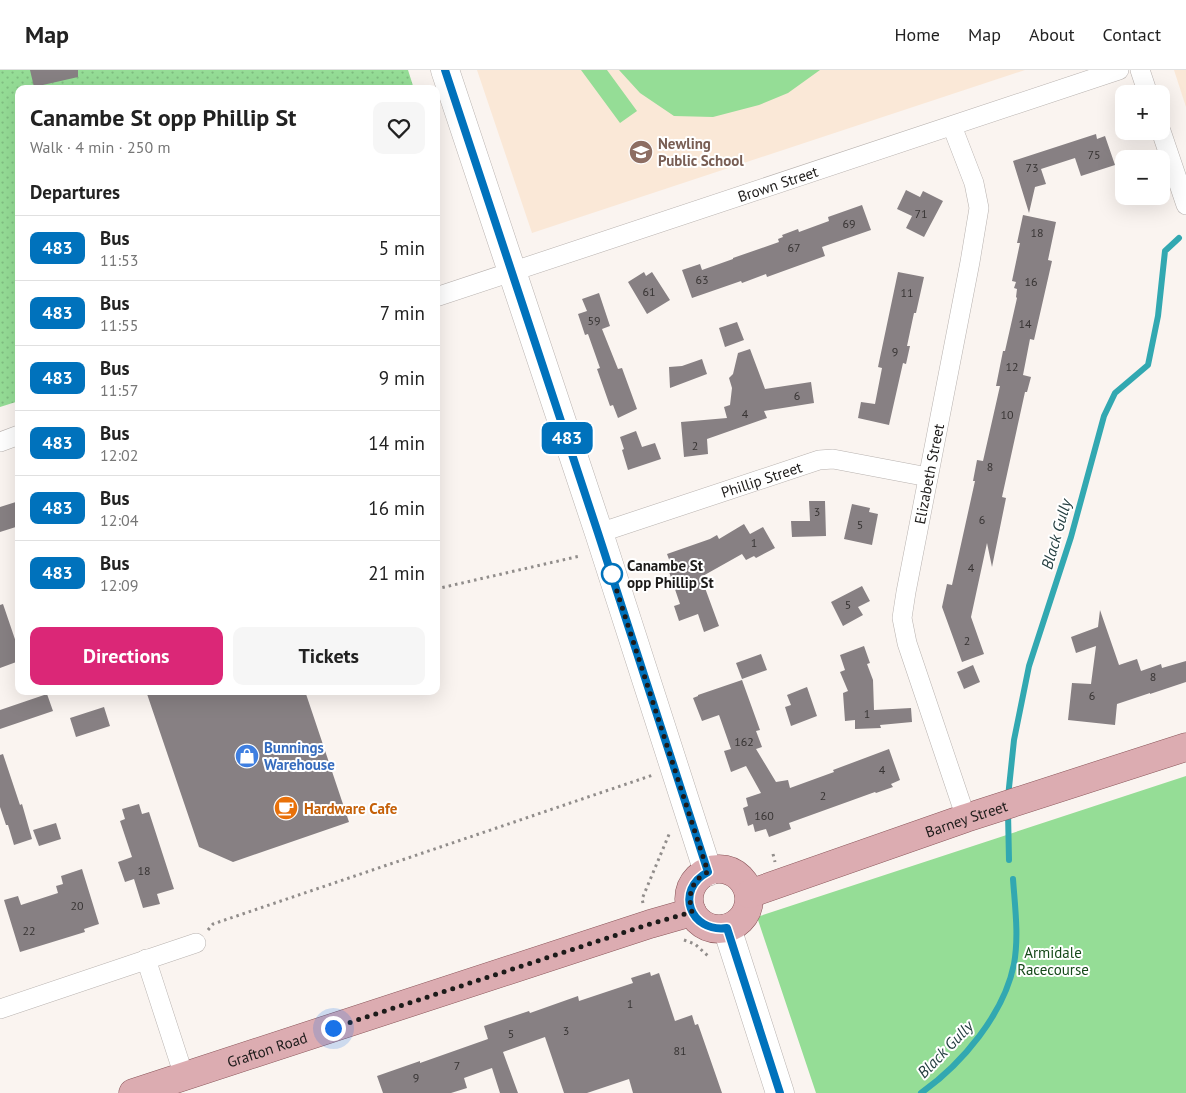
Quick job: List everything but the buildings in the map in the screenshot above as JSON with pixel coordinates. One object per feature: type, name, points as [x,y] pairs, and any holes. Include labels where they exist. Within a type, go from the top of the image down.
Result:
[{"type":"main road","name":"Barney Street","points":[[749,894],[966,818],[1186,747]]},
{"type":"main road","points":[[725,870],[733,873],[740,878],[749,894],[748,907],[745,914],[734,925],[727,928],[720,929],[700,923],[692,912],[689,896],[692,888],[696,881],[708,872],[725,870]]},
{"type":"main road","name":"Grafton Road","points":[[134,1093],[650,924],[692,912]]},
{"type":"street","points":[[445,70],[708,872]]},
{"type":"street","name":"Brown Street","points":[[440,296],[1119,70]]},
{"type":"street","points":[[1140,70],[1145,85]]},
{"type":"street","name":"Elizabeth Street","points":[[952,126],[974,183],[979,208],[902,618],[908,643],[966,818]]},
{"type":"street","points":[[1164,140],[1186,205]]},
{"type":"street","points":[[0,442],[15,436]]},
{"type":"street","name":"Phillip Street","points":[[598,533],[819,460],[833,458],[928,477]]},
{"type":"street","points":[[727,928],[780,1093]]},
{"type":"street","points":[[0,1009],[196,943]]},
{"type":"street","points":[[146,959],[184,1076]]},
{"type":"path","points":[[440,587],[580,556]]},
{"type":"path","points":[[196,943],[213,924],[652,776]]},
{"type":"path","points":[[644,907],[642,899],[671,830]]},
{"type":"path","points":[[773,854],[775,861]]},
{"type":"path","points":[[679,938],[695,944],[708,956]]},
{"type":"shaded area","name":"Newling Public School","points":[[477,70],[1025,70],[532,233]]},
{"type":"shaded area","points":[[1174,70],[1186,70],[1186,107]]},
{"type":"green space","points":[[0,70],[408,70],[413,85],[15,85],[15,402],[0,407]]},
{"type":"green space","points":[[581,70],[607,70],[637,111],[620,123]]},
{"type":"green space","points":[[619,70],[820,70],[788,93],[759,105],[713,117],[674,116],[640,93]]},
{"type":"green space","name":"Armidale Racecourse","points":[[1186,776],[1186,1093],[816,1093],[757,917]]},
{"type":"waterway","name":"Black Gully","points":[[1008,797],[1014,740],[1029,666],[1071,537],[1104,416],[1115,393],[1148,365],[1158,316],[1165,251],[1179,238]]},
{"type":"waterway","name":"Black Gully","points":[[1008,812],[1009,860]]},
{"type":"waterway","name":"Black Gully","points":[[921,1093],[966,1053],[991,1019],[1009,983],[1014,964],[1016,943],[1013,879]]},
{"type":"bus line","name":"483","points":[[445,70],[708,872],[696,881],[692,888],[689,896],[692,912],[700,923],[713,928],[727,928],[780,1093]]},
{"type":"place","name":"Newling Public School","points":[[641,152]]},
{"type":"place","name":"Canambe St opp Phillip St","points":[[612,574]]},
{"type":"place","name":"Bunnings Warehouse","points":[[247,756]]},
{"type":"place","name":"Hardware Cafe","points":[[286,808]]},
{"type":"route","points":[[333,1028],[692,912],[689,896],[692,888],[696,881],[708,872],[610,570],[612,574]]}]
